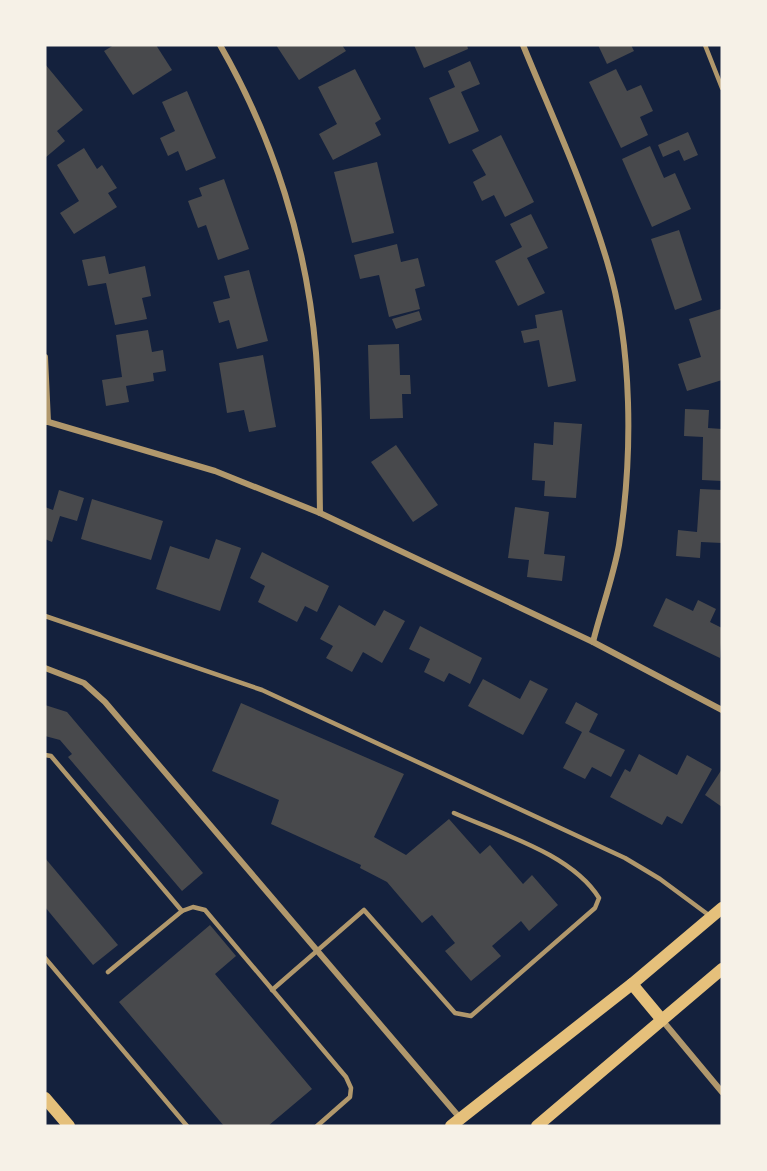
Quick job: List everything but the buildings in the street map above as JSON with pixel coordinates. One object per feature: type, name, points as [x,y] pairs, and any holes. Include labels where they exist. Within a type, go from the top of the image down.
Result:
[{"type":"main road","points":[[456,1122],[632,984],[722,908]]},
{"type":"main road","points":[[537,1126],[722,969]]},
{"type":"main road","points":[[632,984],[662,1020]]},
{"type":"main road","points":[[45,1098],[69,1126]]},
{"type":"street","points":[[220,45],[261,128],[282,185],[298,243],[315,352],[320,513]]},
{"type":"street","points":[[523,45],[583,190],[604,253],[626,358],[629,455],[619,547],[593,642]]},
{"type":"street","points":[[45,357],[47,422],[215,471],[320,513],[593,642],[722,710]]},
{"type":"street","points":[[45,668],[84,683],[105,702],[318,951],[456,1122]]},
{"type":"street","points":[[662,1020],[722,1092]]},
{"type":"lane","points":[[705,45],[722,88]]},
{"type":"lane","points":[[45,616],[262,690],[625,858],[660,879],[711,917]]},
{"type":"lane","points":[[45,754],[51,756],[182,911]]},
{"type":"lane","points":[[273,990],[364,910],[455,1013],[471,1016],[595,908],[599,898],[577,872],[535,848],[454,813]]},
{"type":"lane","points":[[108,972],[182,911],[193,907],[205,910],[338,1068],[351,1088],[350,1097],[317,1126]]},
{"type":"lane","points":[[45,958],[187,1126]]}]
